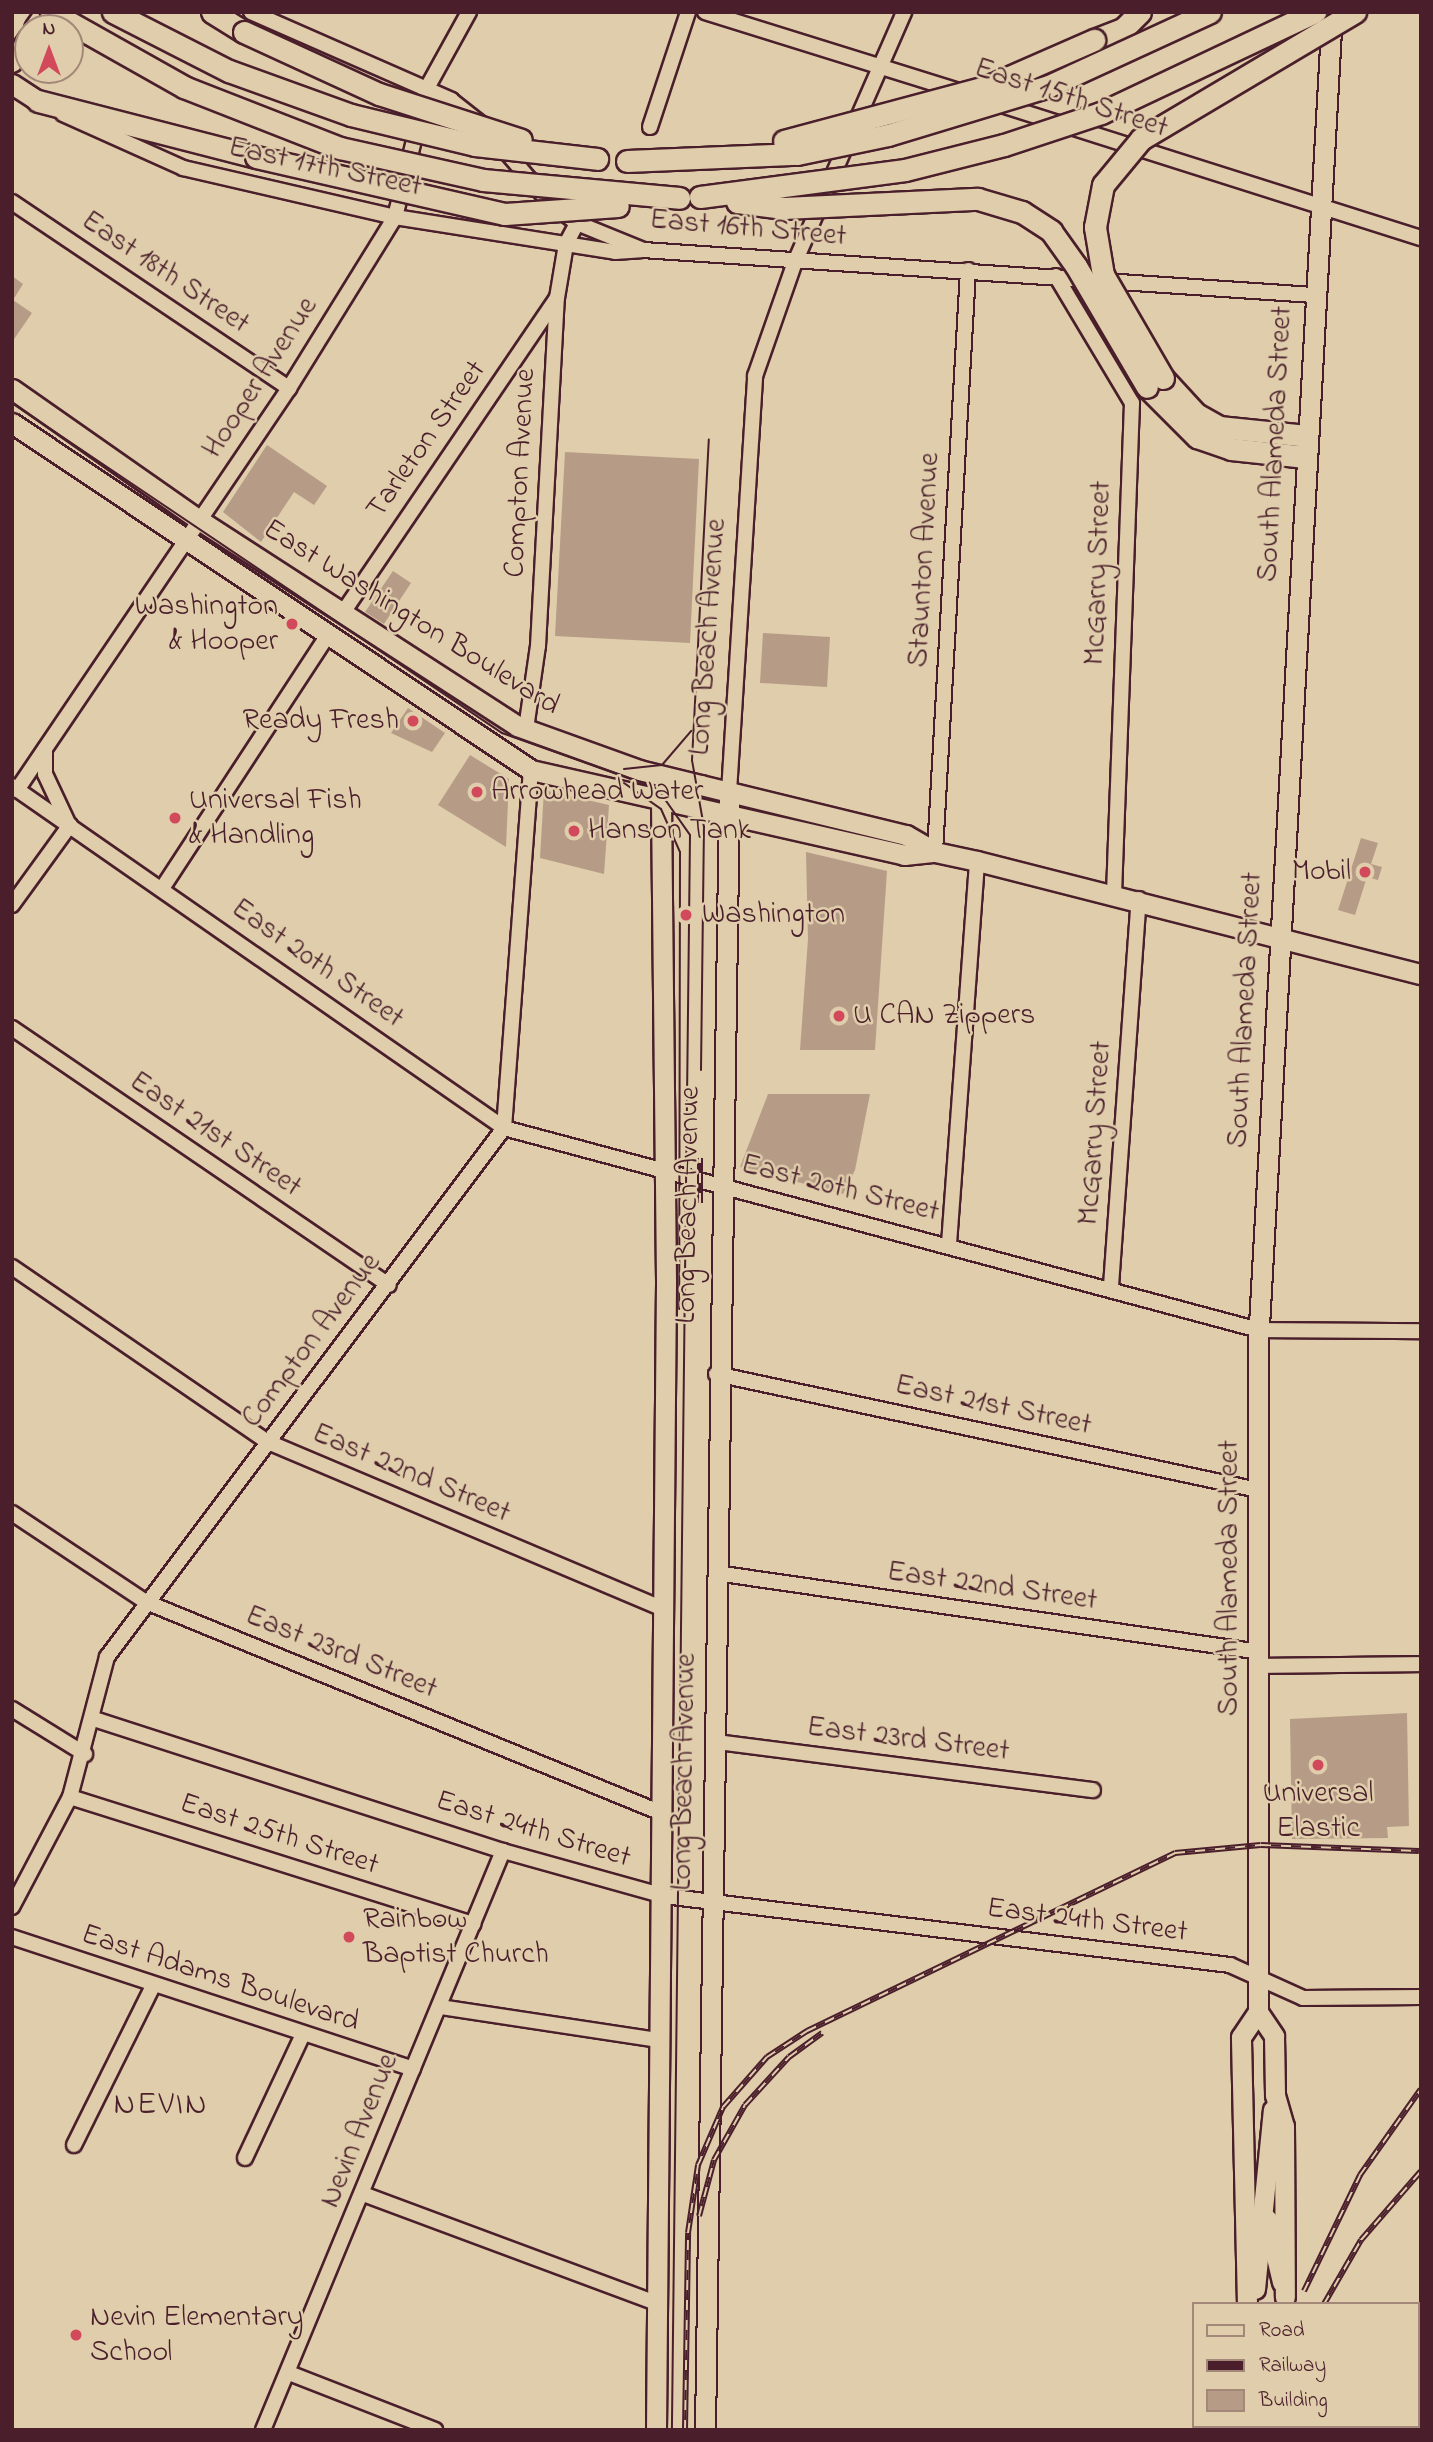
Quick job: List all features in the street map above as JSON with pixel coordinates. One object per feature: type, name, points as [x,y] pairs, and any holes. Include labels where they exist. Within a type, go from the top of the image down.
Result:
[{"type":"highway","points":[[51,12],[184,87],[340,148],[483,180],[689,197],[784,208],[1000,203],[1051,232],[1155,383],[1219,427],[1307,446]]},
{"type":"highway","points":[[113,12],[229,71],[351,115],[475,145],[627,161],[797,154],[888,135],[1049,86],[1210,12]]},
{"type":"highway","points":[[212,12],[247,22],[379,94],[597,159]]},
{"type":"highway","points":[[627,161],[803,138],[895,115],[989,86],[1123,29],[1140,12]]},
{"type":"highway","points":[[38,101],[256,157],[505,214],[689,197],[905,170],[1004,145],[1101,113],[1315,12]]},
{"type":"highway","points":[[1155,383],[1103,275],[1095,227],[1103,185],[1141,139],[1355,12]]},
{"type":"main road","name":"South Alameda Street","points":[[1285,2300],[1286,2166],[1275,2095],[1274,2036],[1258,2011],[1259,1330],[1314,295],[1332,12]]},
{"type":"main road","name":"East 17th Street","points":[[12,84],[38,101]]},
{"type":"main road","name":"East Washington Boulevard","points":[[12,389],[199,520],[342,614],[526,729],[701,785],[906,835],[935,852]]},
{"type":"main road","name":"East Washington Boulevard","points":[[12,423],[326,638],[531,770],[661,813],[726,819],[904,855],[935,852],[1281,934],[1421,974]]},
{"type":"main road","points":[[661,813],[672,788],[701,785]]},
{"type":"main road","name":"Long Beach Avenue","points":[[705,2430],[717,1742],[716,1374],[726,819],[729,792]]},
{"type":"main road","name":"Long Beach Avenue","points":[[656,2430],[654,2302],[664,1896],[665,1171],[661,813]]},
{"type":"main road","name":"South Alameda Street","points":[[1247,2302],[1241,2037],[1258,2011]]},
{"type":"main road","points":[[1253,2302],[1275,2095]]},
{"type":"main road","points":[[1241,2118],[1285,2300]]},
{"type":"street","name":"Hooper Avenue","points":[[15,788],[289,388],[395,217],[427,88],[469,12]]},
{"type":"street","points":[[650,127],[688,12]]},
{"type":"street","name":"East 15th Street","points":[[705,12],[1421,238]]},
{"type":"street","name":"Long Beach Avenue","points":[[729,792],[755,376],[795,262],[883,67],[904,12]]},
{"type":"street","name":"East 16th Street","points":[[247,22],[427,88],[475,115],[549,202],[577,223],[643,250],[1314,295]]},
{"type":"street","name":"East 17th Street","points":[[38,101],[130,150],[183,169],[395,217],[566,244],[643,250]]},
{"type":"street","name":"East 18th Street","points":[[12,202],[289,388]]},
{"type":"street","name":"Compton Avenue","points":[[526,729],[538,646],[557,298],[566,244],[577,223]]},
{"type":"street","name":"Staunton Avenue","points":[[935,852],[968,270]]},
{"type":"street","name":"McGarry Street","points":[[1056,276],[1132,403],[1114,893]]},
{"type":"street","name":"Tarleton Street","points":[[342,614],[557,298]]},
{"type":"street","points":[[163,887],[326,638]]},
{"type":"street","points":[[12,905],[70,825],[45,774],[45,747]]},
{"type":"street","points":[[504,1128],[531,770]]},
{"type":"street","name":"East 20th Street","points":[[15,788],[163,887],[504,1128],[1111,1286],[1259,1330],[1421,1331]]},
{"type":"street","points":[[949,1244],[977,861]]},
{"type":"street","name":"McGarry Street","points":[[1111,1286],[1139,899]]},
{"type":"street","name":"East 21st Street","points":[[12,1028],[388,1285]]},
{"type":"street","name":"Compton Avenue","points":[[12,1908],[70,1797],[85,1754],[107,1657],[504,1128]]},
{"type":"street","name":"East 22nd Street","points":[[12,1267],[268,1442],[664,1609]]},
{"type":"street","name":"East 21st Street","points":[[716,1374],[1258,1490]]},
{"type":"street","name":"East 23rd Street","points":[[12,1513],[146,1602],[664,1814]]},
{"type":"street","name":"East 22nd Street","points":[[716,1573],[1260,1659],[1421,1664]]},
{"type":"street","points":[[12,1709],[85,1754]]},
{"type":"street","name":"East 24th Street","points":[[94,1719],[503,1851],[664,1896],[1230,1965],[1258,1979]]},
{"type":"street","name":"East 23rd Street","points":[[717,1742],[1093,1790]]},
{"type":"street","name":"East 25th Street","points":[[70,1797],[473,1924]]},
{"type":"street","name":"Nevin Avenue","points":[[263,2430],[289,2373],[503,1851]]},
{"type":"street","name":"East Adams Boulevard","points":[[12,1937],[153,1986],[413,2069]]},
{"type":"street","points":[[1258,1979],[1303,1998],[1421,1997]]},
{"type":"street","points":[[74,2146],[153,1986]]},
{"type":"street","points":[[440,2007],[659,2040]]},
{"type":"street","points":[[245,2158],[303,2034]]},
{"type":"street","points":[[363,2194],[654,2302]]},
{"type":"street","points":[[289,2373],[435,2430]]},
{"type":"building","points":[[12,276],[23,284],[13,300],[32,313],[12,342]]},
{"type":"building","points":[[267,445],[327,486],[314,505],[294,492],[261,542],[223,512]]},
{"type":"building","points":[[565,452],[699,459],[690,643],[555,636]]},
{"type":"building","points":[[393,571],[411,583],[384,624],[365,612]]},
{"type":"building","points":[[763,633],[830,637],[827,687],[760,683]]},
{"type":"building","name":"Ready Fresh","points":[[408,708],[445,733],[432,752],[391,733]]},
{"type":"building","name":"Arrowhead Water","points":[[470,755],[509,779],[506,847],[438,805]]},
{"type":"building","name":"Hanson Tank","points":[[544,790],[609,805],[604,874],[540,858]]},
{"type":"building","name":"Mobil","points":[[1361,838],[1378,843],[1371,864],[1382,867],[1378,880],[1367,877],[1355,915],[1338,910]]},
{"type":"building","points":[[806,852],[887,871],[875,1050],[800,1050],[808,939]]},
{"type":"building","points":[[768,1094],[870,1094],[855,1170],[843,1194],[740,1167]]},
{"type":"building","points":[[1407,1713],[1409,1826],[1387,1827],[1388,1838],[1292,1839],[1290,1719]]},
{"type":"tram line","points":[[12,403],[502,733],[657,788],[690,835],[672,2430]]},
{"type":"tram line","points":[[701,1070],[704,827],[692,760],[709,439]]},
{"type":"tram line","points":[[624,769],[662,765],[691,731]]},
{"type":"tram line","points":[[624,783],[661,809],[680,852],[679,1309]]},
{"type":"railway","points":[[700,1158],[700,1203]]},
{"type":"railway","points":[[685,2430],[688,2233],[698,2165],[723,2107],[767,2057],[807,2031],[1175,1853],[1261,1845],[1419,1851]]},
{"type":"railway","points":[[699,2216],[714,2160],[745,2105],[789,2057],[822,2033]]},
{"type":"railway","points":[[1304,2291],[1360,2175],[1421,2089]]},
{"type":"railway","points":[[1325,2302],[1361,2240],[1421,2171]]},
{"type":"place","name":"Washington & Hooper","points":[[292,624]]},
{"type":"place","name":"Ready Fresh","points":[[413,721]]},
{"type":"place","name":"Arrowhead Water","points":[[477,792]]},
{"type":"place","name":"Universal Fish & Handling","points":[[175,818]]},
{"type":"place","name":"Hanson Tank","points":[[574,831]]},
{"type":"place","name":"Mobil","points":[[1365,872]]},
{"type":"place","name":"Washington","points":[[686,915]]},
{"type":"place","name":"U CAN Zippers","points":[[839,1016]]},
{"type":"place","name":"Universal Elastic","points":[[1318,1765]]},
{"type":"place","name":"Rainbow Baptist Church","points":[[349,1937]]},
{"type":"place","name":"Nevin Elementary School","points":[[76,2335]]},
{"type":"district","name":"NEVIN","points":[[161,2106]]}]
